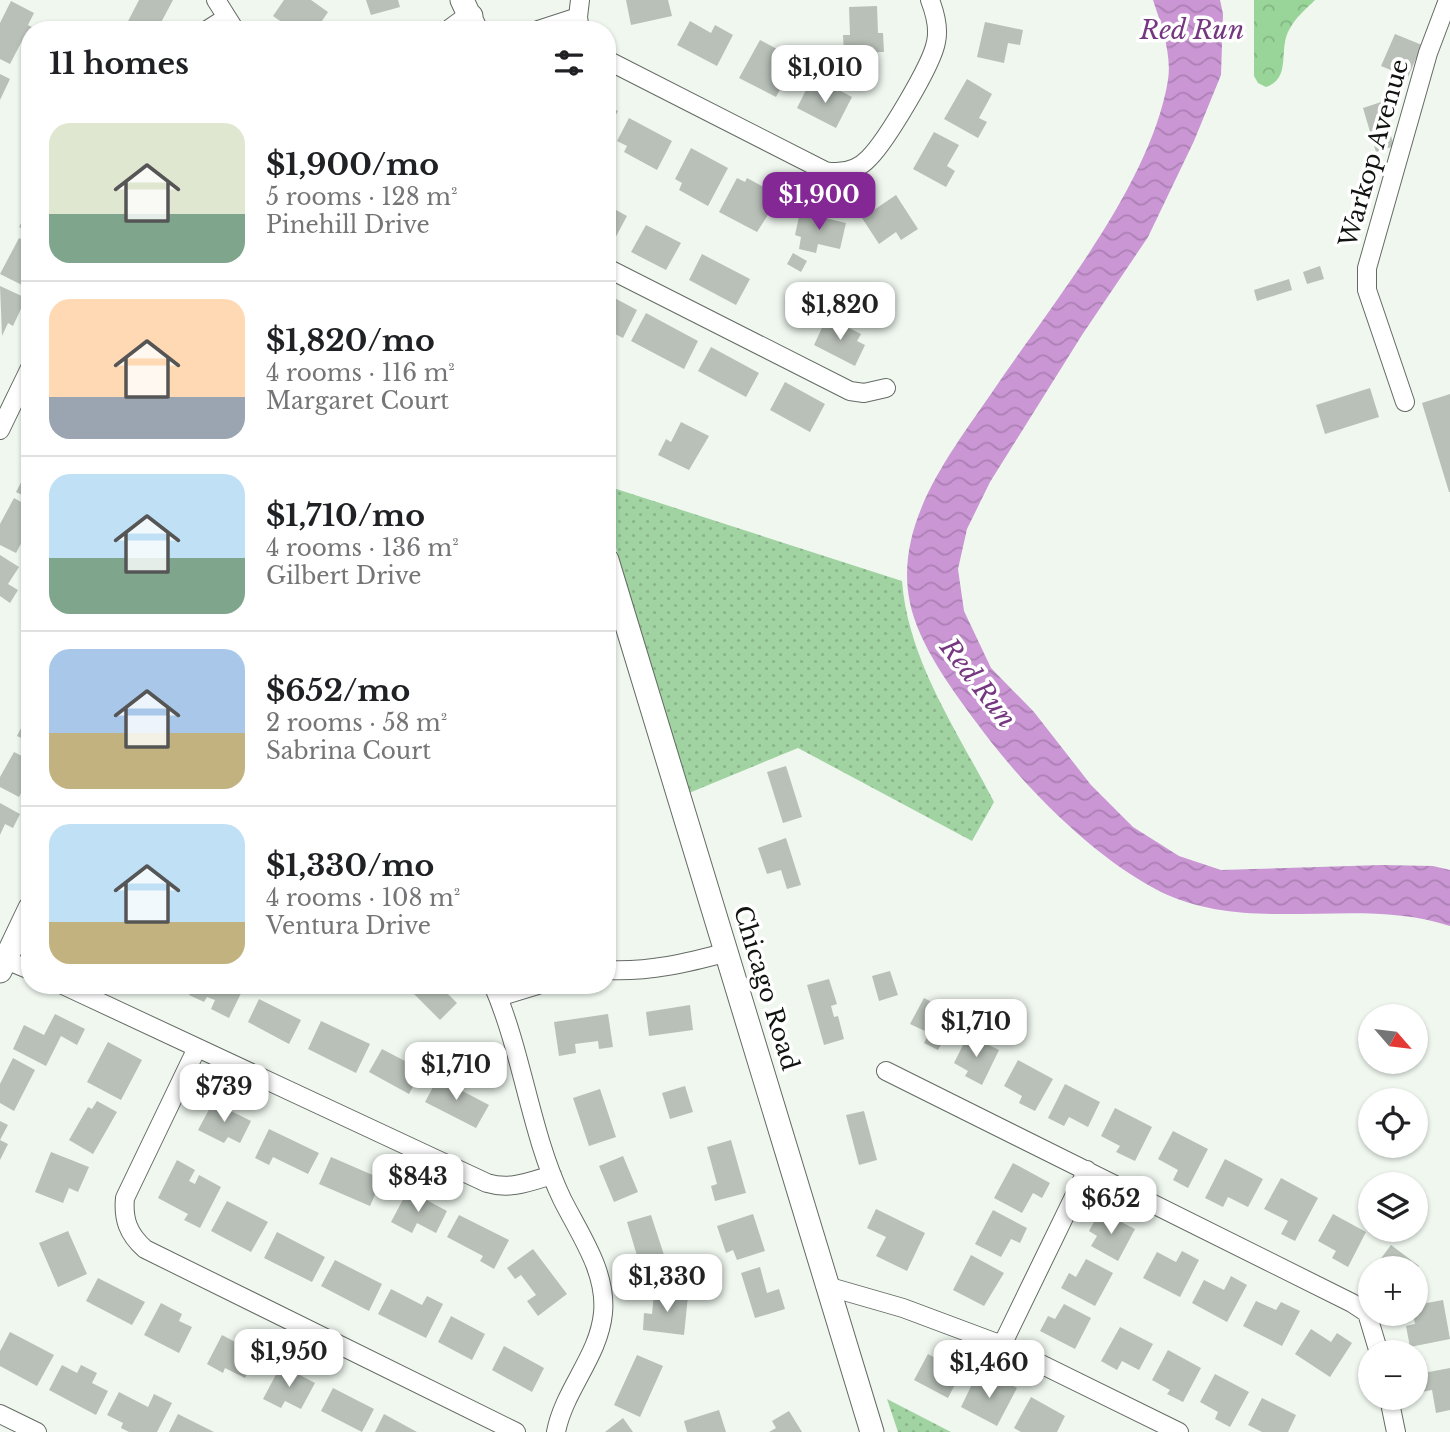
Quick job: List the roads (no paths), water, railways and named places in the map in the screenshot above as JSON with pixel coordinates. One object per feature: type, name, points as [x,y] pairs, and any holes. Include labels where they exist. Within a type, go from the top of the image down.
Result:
[{"type":"street","points":[[216,0],[229,21]]},
{"type":"street","points":[[616,65],[825,171],[838,173],[853,170],[869,159],[934,51],[937,38],[930,0]]},
{"type":"street","name":"Warkop Avenue","points":[[1405,402],[1367,290],[1367,268],[1428,52],[1448,0]]},
{"type":"street","points":[[616,273],[850,391],[864,393],[886,388]]},
{"type":"street","points":[[0,430],[21,387]]},
{"type":"street","name":"Chicago Road","points":[[616,589],[872,1432]]},
{"type":"street","points":[[21,927],[3,965],[21,968]]},
{"type":"street","points":[[616,971],[639,972],[665,968],[728,951]]},
{"type":"street","points":[[82,994],[487,1183],[501,1187],[516,1186],[552,1175]]},
{"type":"street","points":[[497,994],[552,1175],[603,1287],[603,1314],[598,1335],[556,1432]]},
{"type":"street","points":[[197,1048],[125,1198],[127,1226],[133,1239],[145,1249],[516,1432]]},
{"type":"street","points":[[886,1071],[1367,1313],[1375,1340]]},
{"type":"street","points":[[1002,1345],[1087,1170]]},
{"type":"street","points":[[830,1287],[903,1308],[1002,1345],[1178,1432]]},
{"type":"street","points":[[1391,1410],[1396,1432]]},
{"type":"street","points":[[0,1414],[34,1431]]},
{"type":"water","name":"Red Run","points":[[1153,0],[1220,0],[1223,14],[1221,75],[1194,141],[1148,237],[1082,335],[990,482],[967,529],[958,569],[964,611],[991,668],[1034,712],[1091,785],[1133,827],[1179,856],[1221,870],[1382,865],[1433,866],[1450,870],[1450,926],[1415,917],[1378,914],[1231,912],[1196,905],[1161,892],[1135,877],[1084,839],[1014,770],[947,680],[928,650],[914,619],[907,573],[910,544],[930,488],[962,436],[1097,240],[1142,160],[1158,120],[1169,70],[1165,39]]}]
